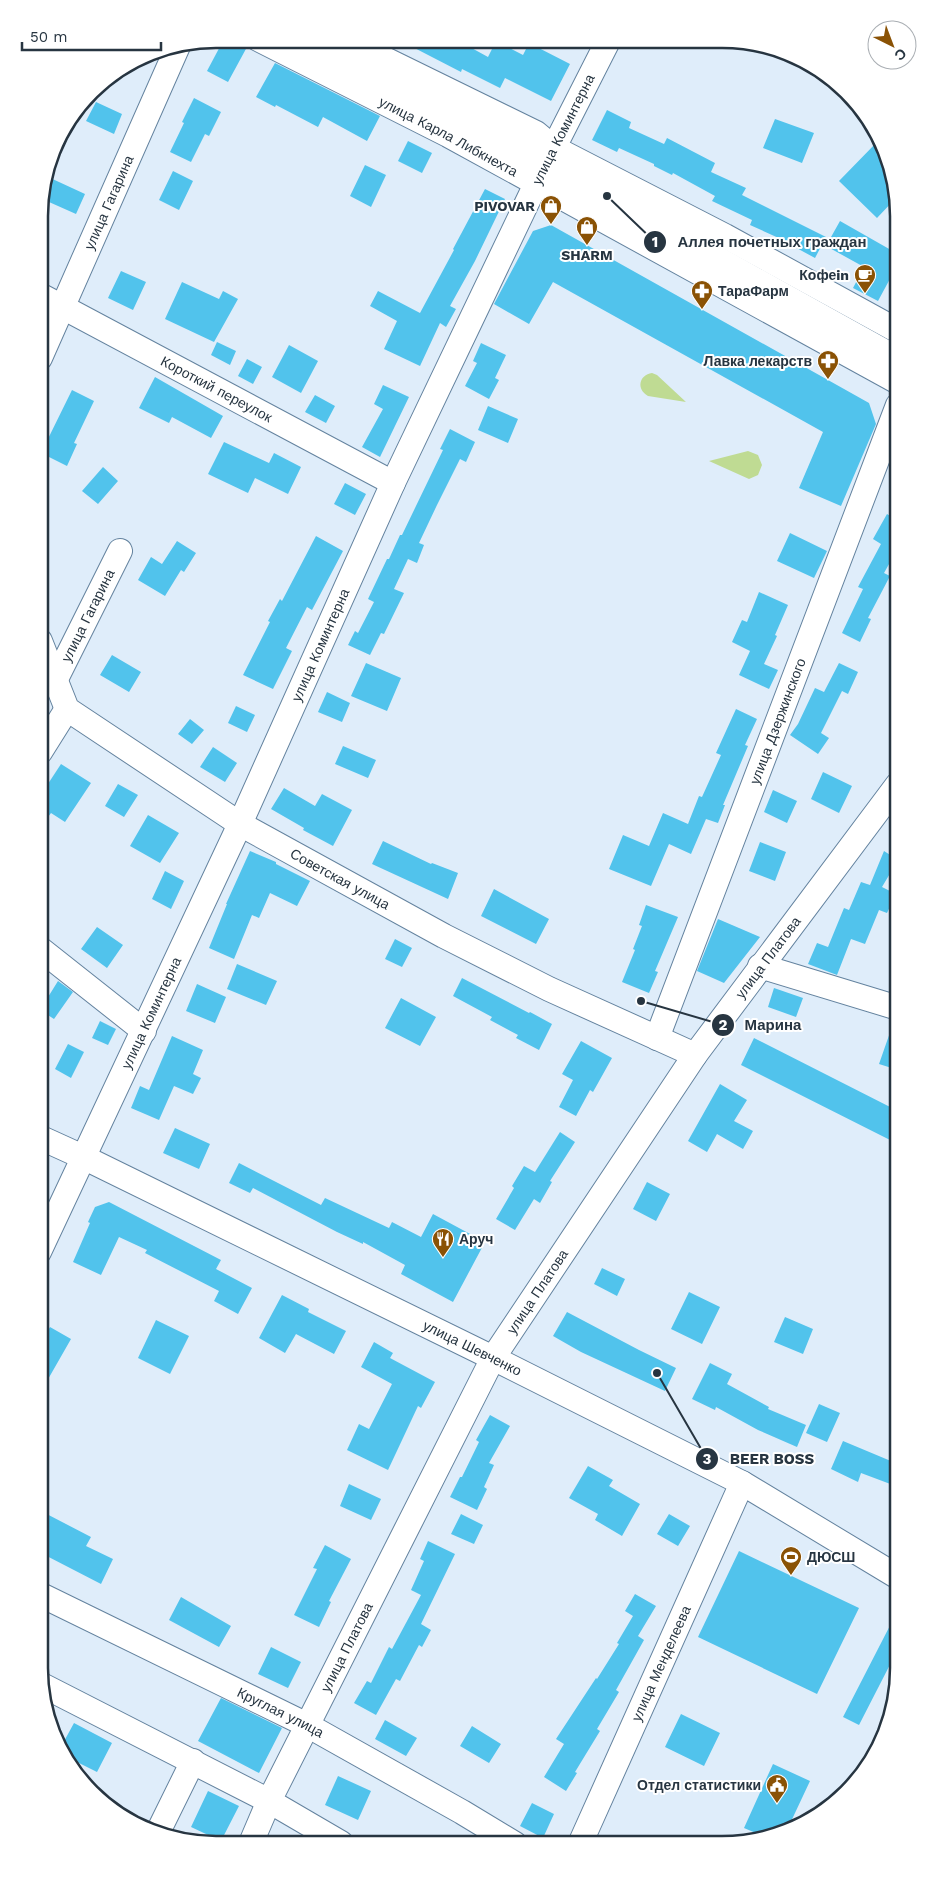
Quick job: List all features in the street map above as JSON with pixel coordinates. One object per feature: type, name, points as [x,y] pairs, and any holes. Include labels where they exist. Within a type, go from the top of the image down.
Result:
[{"type":"street","name":"улица Карла Либкнехта","points":[[276,48],[448,135],[546,165],[724,236],[890,327]]},
{"type":"street","name":"улица Карла Либкнехта","points":[[317,48],[546,165],[890,355]]},
{"type":"street","name":"улица Карла Либкнехта","points":[[362,48],[536,133],[546,165],[890,377]]},
{"type":"street","name":"улица Коминтерна","points":[[48,1233],[240,824],[393,484],[546,165],[604,48]]},
{"type":"street","name":"улица Гагарина","points":[[48,341],[175,52]]},
{"type":"street","name":"Короткий переулок","points":[[48,299],[393,484]]},
{"type":"street","name":"улица Дзержинского","points":[[657,1038],[890,426]]},
{"type":"street","name":"улица Гагарина","points":[[56,679],[120,552]]},
{"type":"street","points":[[48,660],[67,709],[48,739]]},
{"type":"street","name":"Советская улица","points":[[67,709],[240,824],[453,940],[549,989],[695,1055]]},
{"type":"street","name":"улица Платова","points":[[254,1836],[269,1801],[307,1725],[493,1358],[695,1055],[890,795]]},
{"type":"street","points":[[48,954],[144,1031]]},
{"type":"street","points":[[760,966],[889,1005]]},
{"type":"street","name":"улица Шевченко","points":[[48,1142],[83,1157],[493,1358],[742,1483],[889,1572]]},
{"type":"street","name":"улица Менделеева","points":[[584,1836],[742,1483]]},
{"type":"street","name":"Круглая улица","points":[[48,1598],[307,1725],[502,1836]]},
{"type":"street","points":[[49,1688],[269,1801],[329,1836]]},
{"type":"street","points":[[161,1826],[193,1761]]},
{"type":"green space","points":[[652,373],[657,375],[686,402],[648,396],[644,393],[641,386],[642,379],[644,376]]},
{"type":"green space","points":[[748,451],[758,455],[762,465],[758,475],[749,479],[709,461]]},
{"type":"building","points":[[219,48],[246,48],[228,82],[207,71]]},
{"type":"building","points":[[414,48],[472,48],[488,57],[492,48],[510,48],[523,55],[526,48],[539,48],[570,64],[551,101],[505,78],[500,88],[462,69],[461,72]]},
{"type":"building","points":[[275,63],[380,116],[367,141],[323,117],[318,127],[276,105],[275,107],[256,97]]},
{"type":"building","points":[[194,98],[221,112],[209,136],[205,134],[191,162],[170,152]]},
{"type":"building","points":[[96,102],[122,114],[114,134],[86,121]]},
{"type":"building","points":[[607,110],[631,122],[629,128],[664,144],[667,138],[715,163],[711,172],[746,188],[742,195],[826,237],[815,258],[792,244],[750,225],[752,220],[712,201],[715,196],[673,173],[672,175],[654,166],[654,164],[619,148],[617,152],[592,140]]},
{"type":"building","points":[[775,119],[814,133],[802,163],[763,148]]},
{"type":"building","points":[[408,141],[432,153],[422,173],[398,161]]},
{"type":"building","points":[[874,145],[881,162],[889,205],[877,218],[839,181]]},
{"type":"building","points":[[365,165],[386,175],[371,207],[350,196]]},
{"type":"building","points":[[173,171],[193,181],[179,210],[159,200]]},
{"type":"building","points":[[52,179],[85,194],[76,214],[48,202]]},
{"type":"building","points":[[485,189],[505,199],[475,261],[450,306],[456,309],[446,327],[440,323],[420,366],[384,349],[397,321],[370,306],[378,291],[420,313]]},
{"type":"building","points":[[840,221],[890,249],[890,279],[878,301],[853,288],[864,267],[826,246]]},
{"type":"building","points":[[551,225],[869,403],[876,424],[841,506],[799,488],[823,432],[553,282],[529,324],[494,304],[533,231]]},
{"type":"building","points":[[121,271],[146,282],[133,310],[108,298]]},
{"type":"building","points":[[182,282],[219,299],[223,291],[238,299],[214,342],[165,319]]},
{"type":"building","points":[[217,342],[236,351],[230,365],[211,355]]},
{"type":"building","points":[[481,343],[506,355],[495,378],[499,380],[489,399],[465,386],[477,363],[473,361]]},
{"type":"building","points":[[289,345],[318,361],[301,393],[272,377]]},
{"type":"building","points":[[247,359],[262,367],[253,384],[238,376]]},
{"type":"building","points":[[155,377],[223,416],[211,438],[172,417],[169,423],[139,408]]},
{"type":"building","points":[[383,385],[409,397],[380,457],[362,447],[383,409],[374,404]]},
{"type":"building","points":[[72,390],[94,401],[74,443],[77,444],[67,466],[48,456],[48,439]]},
{"type":"building","points":[[315,395],[335,406],[326,423],[305,412]]},
{"type":"building","points":[[488,406],[518,419],[508,443],[478,430]]},
{"type":"building","points":[[450,429],[475,442],[466,462],[460,459],[437,505],[419,543],[424,545],[417,563],[408,559],[394,589],[404,593],[384,634],[381,633],[370,655],[348,645],[355,631],[358,633],[374,602],[368,599],[387,559],[389,559],[400,535],[402,535],[443,450],[440,449]]},
{"type":"building","points":[[224,442],[269,463],[274,453],[301,467],[288,494],[255,478],[248,493],[208,474]]},
{"type":"building","points":[[103,467],[118,481],[98,504],[82,491]]},
{"type":"building","points":[[345,483],[366,494],[355,515],[334,504]]},
{"type":"building","points":[[887,514],[890,516],[890,563],[884,573],[890,576],[868,618],[871,619],[860,642],[842,633],[863,589],[858,587],[881,544],[873,539]]},
{"type":"building","points":[[790,533],[827,551],[814,578],[777,561]]},
{"type":"building","points":[[316,536],[343,551],[312,610],[307,607],[286,648],[292,651],[273,689],[243,675],[270,622],[268,621],[280,599],[282,601]]},
{"type":"building","points":[[177,541],[196,553],[184,572],[181,570],[165,596],[138,580],[151,557],[162,564]]},
{"type":"building","points":[[759,592],[788,605],[764,664],[778,670],[769,689],[739,675],[750,651],[732,642],[742,620],[747,622]]},
{"type":"building","points":[[112,655],[141,672],[129,692],[100,675]]},
{"type":"building","points":[[366,663],[401,678],[387,711],[351,696]]},
{"type":"building","points":[[839,663],[858,672],[848,694],[842,691],[821,733],[829,738],[818,754],[790,735],[798,724],[815,688],[824,692]]},
{"type":"building","points":[[327,692],[350,703],[342,722],[318,712]]},
{"type":"building","points":[[236,706],[255,715],[247,732],[228,723]]},
{"type":"building","points":[[736,709],[757,719],[745,745],[748,746],[723,805],[725,805],[718,823],[706,819],[691,854],[669,844],[651,886],[609,869],[623,835],[649,846],[663,813],[688,824],[699,796],[702,797],[721,755],[716,753]]},
{"type":"building","points":[[190,719],[204,730],[192,744],[178,734]]},
{"type":"building","points":[[343,746],[376,760],[368,778],[335,764]]},
{"type":"building","points":[[213,747],[237,763],[225,782],[200,767]]},
{"type":"building","points":[[61,764],[91,783],[65,822],[51,813],[48,817],[48,784]]},
{"type":"building","points":[[823,772],[852,786],[839,813],[811,799]]},
{"type":"building","points":[[118,784],[138,795],[124,817],[105,806]]},
{"type":"building","points":[[284,788],[315,806],[322,794],[352,810],[333,846],[303,830],[304,828],[271,809]]},
{"type":"building","points":[[773,790],[797,801],[787,823],[764,812]]},
{"type":"building","points":[[148,815],[179,833],[160,863],[130,846]]},
{"type":"building","points":[[383,841],[431,864],[458,873],[448,899],[372,864]]},
{"type":"building","points":[[760,842],[786,852],[775,881],[749,871]]},
{"type":"building","points":[[250,851],[276,862],[276,864],[310,881],[297,906],[270,893],[259,918],[252,915],[234,959],[209,948]]},
{"type":"building","points":[[884,851],[890,855],[890,874],[882,887],[890,891],[890,908],[887,913],[879,910],[865,944],[851,939],[837,975],[808,964],[817,943],[828,947],[844,908],[849,910],[861,882],[870,885]]},
{"type":"building","points":[[165,871],[184,881],[171,909],[152,899]]},
{"type":"building","points":[[494,889],[549,919],[536,944],[481,916]]},
{"type":"building","points":[[646,905],[678,917],[655,971],[658,972],[649,993],[622,982],[635,950],[633,949],[642,926],[639,925]]},
{"type":"building","points":[[718,919],[760,937],[724,983],[697,971]]},
{"type":"building","points":[[97,927],[123,945],[107,968],[81,949]]},
{"type":"building","points":[[395,939],[412,948],[402,967],[385,959]]},
{"type":"building","points":[[237,964],[277,981],[266,1005],[227,989]]},
{"type":"building","points":[[462,978],[552,1024],[539,1050],[516,1038],[518,1035],[490,1020],[492,1017],[453,996]]},
{"type":"building","points":[[58,981],[73,992],[54,1019],[48,1015],[48,997]]},
{"type":"building","points":[[197,984],[226,997],[215,1023],[186,1011]]},
{"type":"building","points":[[774,988],[803,998],[796,1017],[768,1007]]},
{"type":"building","points":[[401,998],[436,1017],[420,1046],[385,1028]]},
{"type":"building","points":[[100,1021],[116,1029],[108,1045],[92,1038]]},
{"type":"building","points":[[889,1034],[889,1067],[879,1064]]},
{"type":"building","points":[[172,1036],[203,1050],[193,1074],[201,1078],[193,1094],[174,1086],[159,1120],[131,1108],[140,1086],[149,1090]]},
{"type":"building","points":[[754,1038],[889,1107],[889,1140],[741,1065]]},
{"type":"building","points":[[581,1041],[612,1058],[593,1092],[590,1090],[576,1116],[559,1107],[573,1080],[562,1074]]},
{"type":"building","points":[[68,1044],[84,1052],[71,1078],[55,1069]]},
{"type":"building","points":[[720,1084],[747,1100],[734,1121],[753,1131],[743,1149],[717,1134],[707,1152],[688,1141]]},
{"type":"building","points":[[175,1128],[210,1144],[199,1169],[163,1153]]},
{"type":"building","points":[[560,1132],[575,1142],[550,1181],[552,1182],[540,1203],[534,1199],[515,1230],[496,1219],[524,1166],[535,1172]]},
{"type":"building","points":[[239,1163],[321,1205],[325,1198],[389,1228],[392,1222],[421,1237],[433,1214],[485,1242],[453,1302],[401,1274],[405,1265],[363,1242],[363,1244],[337,1232],[253,1188],[250,1193],[229,1183]]},
{"type":"building","points":[[647,1182],[670,1194],[656,1221],[633,1209]]},
{"type":"building","points":[[109,1202],[221,1260],[216,1269],[252,1288],[238,1314],[214,1301],[219,1291],[145,1253],[147,1250],[119,1237],[101,1275],[73,1262],[95,1207]]},
{"type":"building","points":[[602,1268],[625,1279],[617,1296],[594,1284]]},
{"type":"building","points":[[689,1292],[720,1307],[702,1344],[671,1329]]},
{"type":"building","points":[[282,1295],[309,1309],[308,1312],[346,1331],[334,1354],[296,1334],[285,1353],[259,1338]]},
{"type":"building","points":[[567,1312],[676,1368],[665,1391],[581,1352],[553,1336]]},
{"type":"building","points":[[785,1317],[813,1329],[803,1354],[774,1342]]},
{"type":"building","points":[[156,1320],[189,1336],[170,1374],[138,1358]]},
{"type":"building","points":[[50,1327],[71,1339],[48,1379],[48,1330]]},
{"type":"building","points":[[374,1342],[393,1353],[390,1358],[435,1382],[421,1408],[418,1406],[388,1470],[347,1450],[359,1424],[369,1429],[392,1384],[361,1367]]},
{"type":"building","points":[[710,1363],[732,1374],[727,1384],[769,1407],[768,1409],[806,1425],[797,1447],[758,1430],[716,1407],[715,1410],[692,1399]]},
{"type":"building","points":[[819,1404],[840,1413],[827,1442],[806,1433]]},
{"type":"building","points":[[490,1415],[510,1426],[489,1463],[494,1465],[484,1487],[487,1489],[477,1510],[450,1497],[460,1477],[462,1477],[479,1442],[476,1440]]},
{"type":"building","points":[[843,1441],[889,1460],[889,1484],[861,1473],[858,1482],[831,1469]]},
{"type":"building","points":[[588,1466],[613,1480],[609,1486],[640,1504],[622,1536],[595,1520],[598,1514],[569,1498]]},
{"type":"building","points":[[349,1484],[381,1499],[371,1520],[340,1506]]},
{"type":"building","points":[[461,1514],[483,1525],[474,1544],[451,1534]]},
{"type":"building","points":[[669,1514],[690,1526],[678,1546],[657,1534]]},
{"type":"building","points":[[48,1515],[91,1537],[86,1546],[113,1559],[101,1584],[48,1557]]},
{"type":"building","points":[[428,1541],[455,1554],[421,1624],[431,1630],[422,1647],[419,1645],[400,1681],[396,1679],[376,1715],[354,1703],[367,1681],[371,1683],[389,1647],[392,1649],[421,1595],[411,1590],[424,1561],[420,1559]]},
{"type":"building","points":[[325,1545],[351,1559],[329,1601],[331,1602],[319,1627],[294,1615],[317,1569],[313,1568]]},
{"type":"building","points":[[739,1551],[859,1608],[817,1694],[698,1637]]},
{"type":"building","points":[[635,1594],[656,1606],[638,1636],[644,1640],[616,1690],[619,1692],[597,1729],[600,1731],[575,1772],[577,1773],[566,1791],[544,1777],[564,1744],[556,1739],[619,1644],[617,1643],[633,1616],[625,1611]]},
{"type":"building","points":[[181,1597],[231,1626],[219,1647],[169,1620]]},
{"type":"building","points":[[889,1627],[889,1667],[859,1725],[843,1717]]},
{"type":"building","points":[[271,1647],[301,1662],[288,1688],[258,1674]]},
{"type":"building","points":[[221,1698],[282,1728],[259,1773],[198,1741]]},
{"type":"building","points":[[681,1714],[720,1733],[704,1766],[665,1747]]},
{"type":"building","points":[[385,1720],[417,1738],[406,1756],[375,1739]]},
{"type":"building","points":[[74,1723],[112,1743],[97,1772],[77,1762],[64,1741]]},
{"type":"building","points":[[472,1726],[501,1744],[489,1763],[460,1746]]},
{"type":"building","name":"Отдел статистики","points":[[773,1764],[810,1781],[792,1820],[775,1827],[754,1832],[744,1828]]},
{"type":"building","points":[[338,1776],[371,1791],[358,1820],[325,1805]]},
{"type":"building","points":[[208,1791],[239,1806],[224,1836],[209,1835],[191,1827]]},
{"type":"building","points":[[532,1803],[554,1814],[544,1836],[539,1836],[520,1826]]},
{"type":"place","name":"Аллея почетных граждан","points":[[607,196]]},
{"type":"place","name":"PIVOVAR","points":[[551,225]]},
{"type":"place","name":"SHARM","points":[[587,246]]},
{"type":"place","name":"Кофеin","points":[[865,294]]},
{"type":"place","name":"ТараФарм","points":[[702,310]]},
{"type":"place","name":"Лавка лекарств","points":[[828,380]]},
{"type":"place","name":"Марина","points":[[641,1001]]},
{"type":"place","name":"Аруч","points":[[443,1258]]},
{"type":"place","name":"BEER BOSS","points":[[657,1373]]},
{"type":"place","name":"ДЮСШ","points":[[791,1576]]},
{"type":"place","name":"Отдел статистики","points":[[777,1804]]}]
